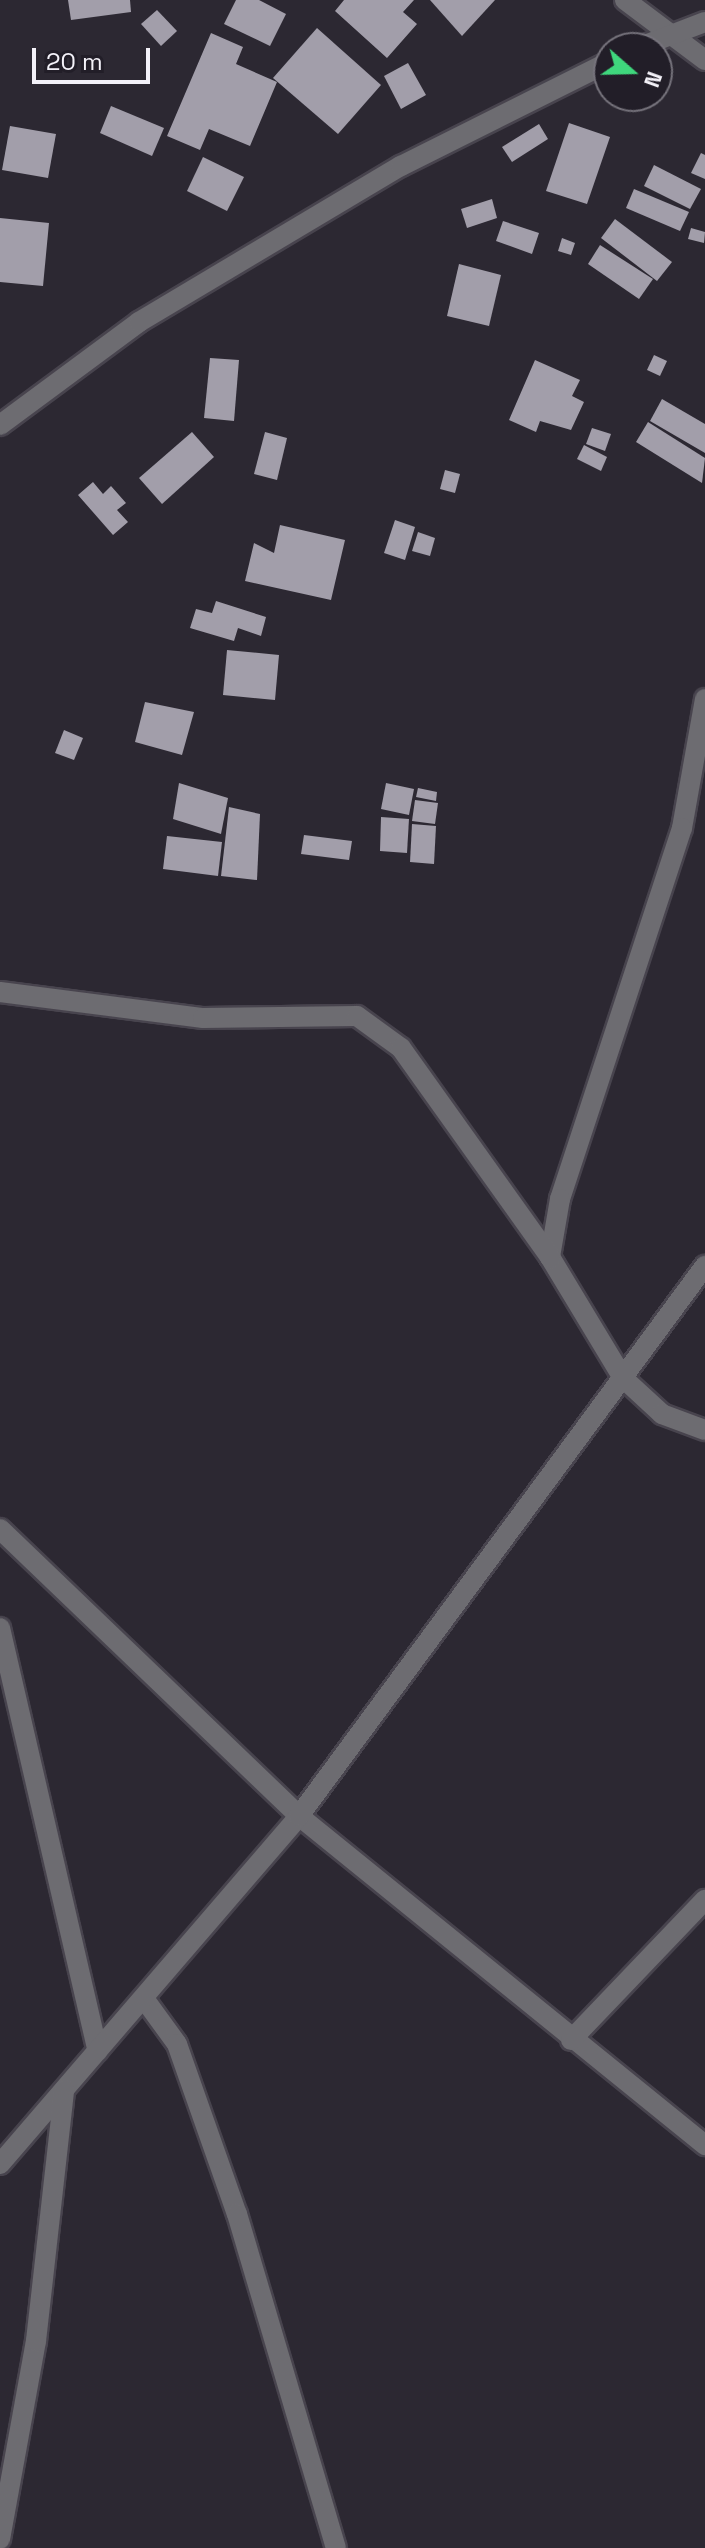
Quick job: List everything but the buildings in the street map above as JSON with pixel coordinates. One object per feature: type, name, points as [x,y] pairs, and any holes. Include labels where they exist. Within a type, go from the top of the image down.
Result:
[{"type":"street","points":[[628,1],[664,32]]},
{"type":"street","points":[[672,32],[705,22]]},
{"type":"street","points":[[673,39],[705,60]]},
{"type":"street","points":[[0,425],[152,314],[401,166],[593,70]]},
{"type":"street","points":[[550,1257],[560,1199],[682,828],[705,699]]},
{"type":"street","points":[[0,992],[203,1018],[357,1016],[401,1048],[550,1257],[623,1378],[662,1414],[705,1430]]},
{"type":"street","points":[[0,2164],[145,2000],[299,1816],[705,1266]]},
{"type":"street","points":[[0,1529],[299,1816],[571,2040],[705,2145]]},
{"type":"street","points":[[0,1628],[98,2051]]},
{"type":"street","points":[[571,2040],[705,1900]]},
{"type":"street","points":[[145,2000],[177,2044],[237,2214],[336,2548]]},
{"type":"street","points":[[0,2539],[36,2341],[64,2091]]}]
